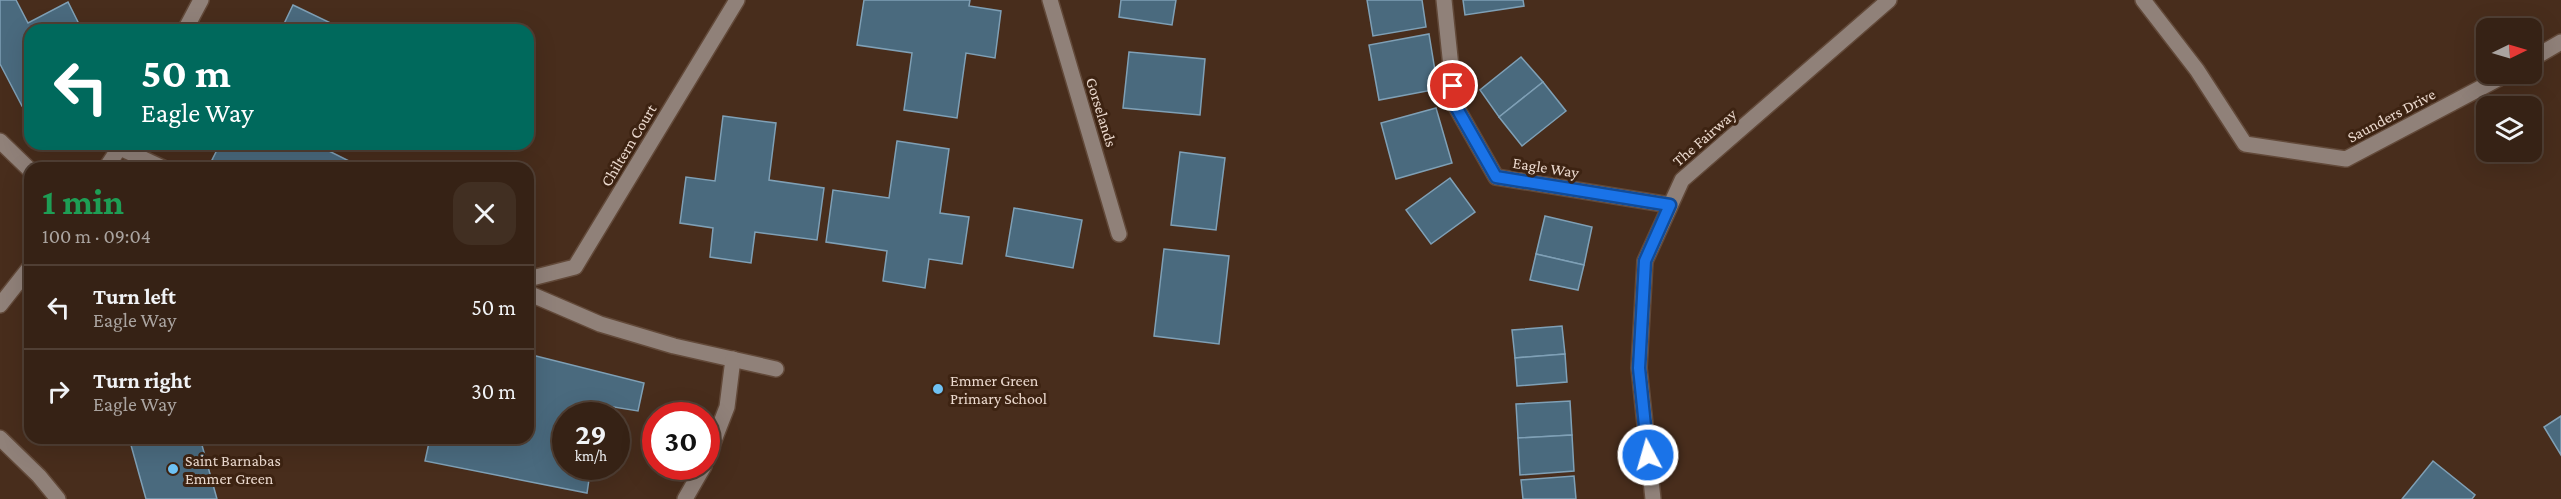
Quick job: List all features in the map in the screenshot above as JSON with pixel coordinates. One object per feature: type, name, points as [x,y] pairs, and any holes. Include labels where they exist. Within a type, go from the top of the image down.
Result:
[{"type":"street","points":[[188,24],[201,0]]},
{"type":"street","name":"Chiltern Court","points":[[534,277],[575,267],[737,0]]},
{"type":"street","name":"Gorselands","points":[[1050,0],[1119,234]]},
{"type":"street","name":"Eagle Way","points":[[1444,0],[1455,105],[1496,177],[1670,205]]},
{"type":"street","name":"The Fairway","points":[[1653,499],[1639,368],[1644,272],[1645,261],[1670,205],[1682,180],[1889,0]]},
{"type":"street","name":"Saunders Drive","points":[[2143,0],[2197,70],[2245,144],[2346,159],[2488,84]]},
{"type":"street","points":[[2542,53],[2561,42]]},
{"type":"street","points":[[0,141],[24,164]]},
{"type":"street","points":[[129,150],[152,162]]},
{"type":"street","points":[[0,305],[24,275]]},
{"type":"street","points":[[534,296],[600,324],[675,346],[776,369]]},
{"type":"street","points":[[720,425],[727,407],[733,359]]},
{"type":"street","points":[[0,438],[39,476],[58,499]]},
{"type":"street","points":[[685,499],[696,480]]},
{"type":"building","points":[[0,0],[16,0],[28,23],[68,2],[79,24],[24,24],[24,105],[22,106],[0,64]]},
{"type":"building","points":[[864,0],[970,0],[969,6],[1001,11],[995,58],[966,53],[957,118],[904,110],[912,53],[857,45]]},
{"type":"building","points":[[1121,0],[1176,0],[1172,25],[1119,17]]},
{"type":"building","points":[[1367,0],[1422,0],[1426,27],[1373,36]]},
{"type":"building","points":[[1463,0],[1523,0],[1524,6],[1465,15]]},
{"type":"building","points":[[293,5],[333,24],[284,24]]},
{"type":"building","points":[[1429,34],[1438,89],[1379,100],[1369,45]]},
{"type":"building","points":[[1129,52],[1205,59],[1200,115],[1123,108]]},
{"type":"building","points":[[1521,57],[1543,82],[1499,117],[1480,90]]},
{"type":"building","points":[[1543,82],[1566,111],[1522,146],[1499,117]]},
{"type":"building","points":[[1436,108],[1452,163],[1396,179],[1381,123]]},
{"type":"building","points":[[723,116],[776,123],[769,180],[824,188],[817,240],[755,232],[751,263],[710,257],[713,228],[680,223],[686,177],[715,181]]},
{"type":"building","points":[[897,141],[949,149],[940,213],[969,217],[962,264],[929,259],[925,288],[883,281],[887,251],[826,242],[833,190],[889,198]]},
{"type":"building","points":[[217,150],[327,150],[351,162],[216,162],[212,160]]},
{"type":"building","points":[[1180,152],[1225,158],[1216,230],[1171,225]]},
{"type":"building","points":[[1450,178],[1475,212],[1431,244],[1406,210]]},
{"type":"building","points":[[1014,208],[1082,220],[1073,268],[1006,256]]},
{"type":"building","points":[[1545,216],[1592,227],[1584,265],[1536,254]]},
{"type":"building","points":[[1164,249],[1229,256],[1219,344],[1154,336]]},
{"type":"building","points":[[1536,254],[1584,265],[1578,290],[1530,280]]},
{"type":"building","points":[[1562,326],[1565,354],[1515,358],[1512,330]]},
{"type":"building","points":[[1565,354],[1567,382],[1517,386],[1515,358]]},
{"type":"building","points":[[534,356],[644,383],[638,411],[630,410],[630,402],[552,402],[552,480],[589,480],[587,493],[425,461],[429,444],[534,444]]},
{"type":"building","points":[[1570,401],[1572,435],[1518,438],[1516,404]]},
{"type":"building","points":[[2561,416],[2561,455],[2544,427]]},
{"type":"building","points":[[1572,435],[1574,471],[1520,475],[1518,438]]},
{"type":"building","name":"Saint Barnabas Emmer Green","points":[[131,444],[202,444],[217,499],[146,499]]},
{"type":"building","points":[[2433,461],[2475,495],[2472,499],[2402,499]]},
{"type":"building","points":[[1574,476],[1576,499],[1523,499],[1521,480]]},
{"type":"place","name":"Emmer Green Primary School","points":[[938,389]]},
{"type":"place","name":"Saint Barnabas Emmer Green","points":[[173,469]]},
{"type":"route","points":[[1453,86],[1455,105],[1496,177],[1670,205],[1645,261],[1639,368],[1648,455]]}]
